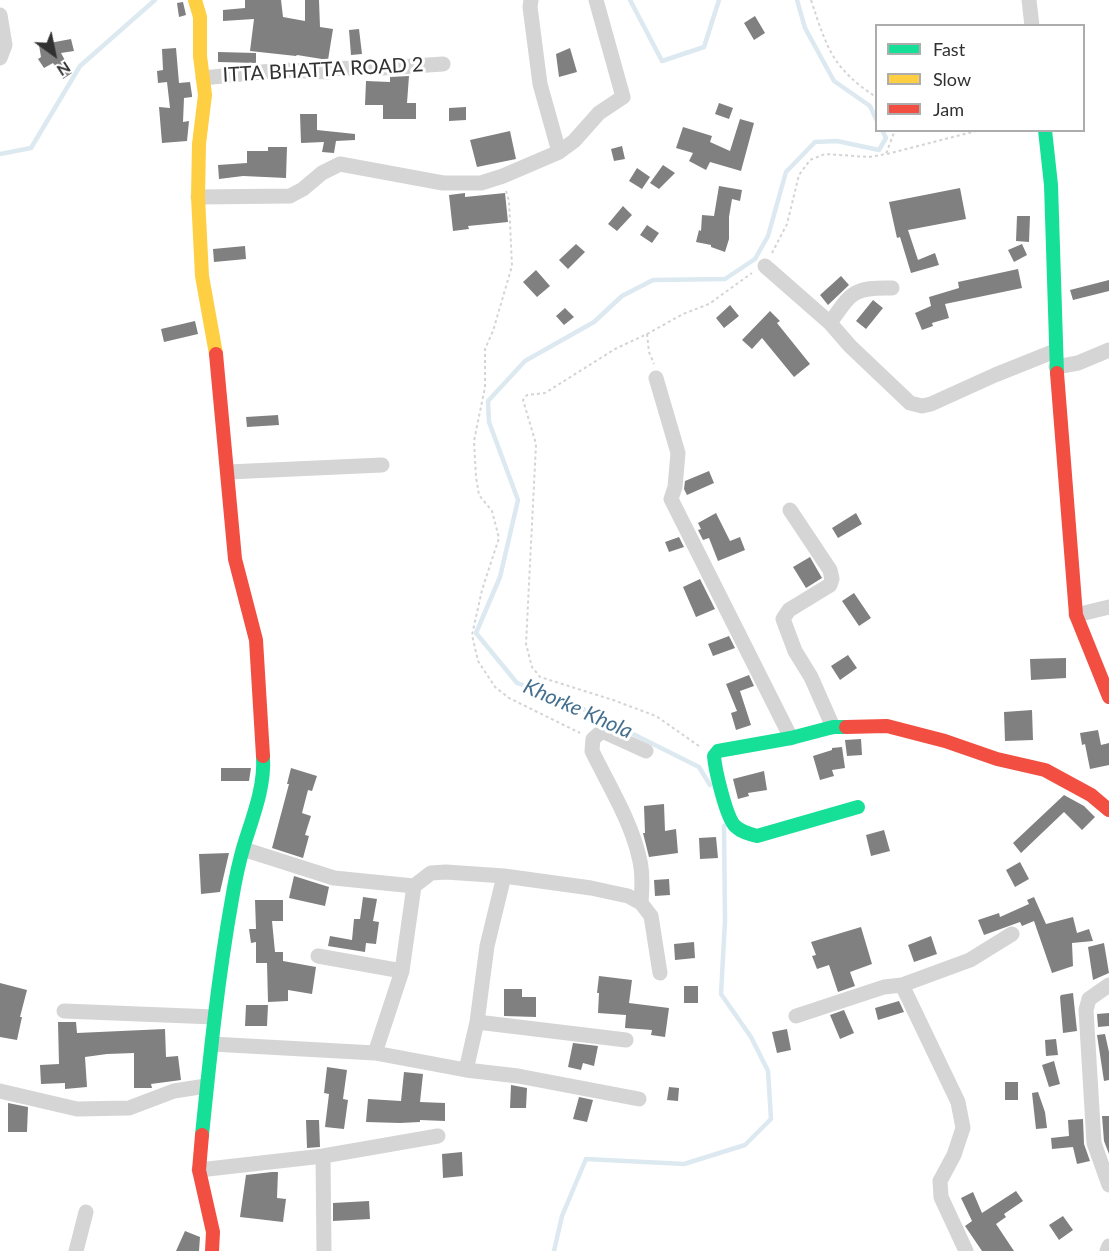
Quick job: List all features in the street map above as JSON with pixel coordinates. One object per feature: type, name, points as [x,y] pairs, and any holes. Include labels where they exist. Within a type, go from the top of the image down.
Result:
[{"type":"street","points":[[195,0],[200,17],[205,95],[199,144],[198,197],[202,276],[219,372],[235,559],[256,640],[264,750],[260,794],[243,849],[232,898],[206,1086],[200,1170],[213,1232],[212,1251]]},
{"type":"street","points":[[531,0],[540,84],[559,152]]},
{"type":"street","points":[[198,197],[290,196],[303,189],[322,173],[340,164],[442,183],[481,183],[559,152],[574,141],[599,113],[623,97],[596,0]]},
{"type":"street","points":[[1029,0],[1032,24]]},
{"type":"street","points":[[0,15],[5,45],[0,58]]},
{"type":"street","name":"ITTA BHATTA ROAD 2","points":[[203,78],[282,70],[328,72],[336,68],[368,69],[443,64]]},
{"type":"street","points":[[1045,132],[1050,185],[1056,359],[1076,615],[1109,697]]},
{"type":"street","points":[[765,266],[830,323],[850,346],[910,403],[922,406],[1056,359],[1078,363],[1109,350]]},
{"type":"street","points":[[830,323],[854,292],[870,288],[892,288]]},
{"type":"street","points":[[657,378],[678,453],[675,487],[671,499],[791,738]]},
{"type":"street","points":[[228,472],[382,465]]},
{"type":"street","points":[[790,510],[830,570],[832,579],[830,585],[789,610],[783,620],[795,651],[811,677],[833,727]]},
{"type":"street","points":[[1076,615],[1109,607]]},
{"type":"street","points":[[858,807],[757,836],[744,832],[733,824],[715,771],[714,756],[718,751],[791,738],[833,727],[887,726],[945,741],[997,759],[1045,770],[1091,795],[1109,810]]},
{"type":"street","points":[[641,903],[642,883],[639,857],[631,834],[592,751],[593,739],[602,731],[646,751]]},
{"type":"street","points":[[243,849],[334,878],[414,886],[431,873],[446,872],[530,878],[628,896],[641,903],[651,916],[660,973]]},
{"type":"street","points":[[466,1070],[477,1022],[487,946],[504,876]]},
{"type":"street","points":[[375,1053],[402,971],[414,886]]},
{"type":"street","points":[[796,1016],[884,987],[902,985],[970,960],[1012,934]]},
{"type":"street","points":[[318,956],[402,971]]},
{"type":"street","points":[[902,985],[958,1102],[963,1128],[954,1155],[940,1181],[941,1197],[966,1251]]},
{"type":"street","points":[[1109,985],[1089,999],[1086,1010],[1094,1143],[1109,1185]]},
{"type":"street","points":[[64,1011],[214,1017]]},
{"type":"street","points":[[477,1022],[626,1040]]},
{"type":"street","points":[[212,1044],[375,1053],[466,1070],[518,1076],[639,1100]]},
{"type":"street","points":[[0,1091],[76,1109],[129,1108],[174,1091],[206,1086]]},
{"type":"street","points":[[200,1170],[323,1156],[438,1136]]},
{"type":"street","points":[[323,1156],[324,1251]]},
{"type":"street","points":[[76,1251],[86,1212]]},
{"type":"street","points":[[1107,1251],[1109,1246]]},
{"type":"path","points":[[811,0],[833,59],[854,82],[875,96]]},
{"type":"path","points":[[886,154],[894,132]]},
{"type":"path","points":[[714,756],[656,716],[540,676],[532,667],[526,644],[536,444],[523,400],[527,395],[544,393],[615,349],[683,314],[710,304],[765,266],[787,224],[799,175],[810,160],[825,154],[869,157],[972,132]]},
{"type":"path","points":[[503,176],[509,201],[512,266],[493,331],[485,349],[485,387],[474,441],[479,495],[492,511],[499,538],[482,590],[472,635],[478,662],[495,687],[509,698],[593,739]]},
{"type":"path","points":[[647,334],[649,352],[657,378]]},
{"type":"building","points":[[245,0],[281,0],[283,17],[305,21],[305,0],[319,0],[320,27],[333,29],[328,60],[250,51],[254,19],[223,21],[223,10],[245,8]]},
{"type":"building","points":[[183,2],[186,15],[179,17],[177,3]]},
{"type":"building","points":[[755,16],[765,33],[754,40],[744,23]]},
{"type":"building","points":[[359,29],[362,54],[351,55],[349,30]]},
{"type":"building","points":[[71,39],[74,51],[61,53],[72,73],[63,79],[53,63],[44,68],[38,59],[41,57],[39,45]]},
{"type":"building","points":[[176,48],[179,83],[190,82],[192,95],[192,97],[184,98],[183,122],[189,121],[187,141],[162,143],[159,107],[170,108],[167,82],[158,83],[157,71],[163,70],[162,49]]},
{"type":"building","points":[[570,48],[577,72],[559,77],[556,54]]},
{"type":"building","points":[[218,52],[256,53],[256,63],[218,62]]},
{"type":"building","points":[[409,76],[407,103],[416,103],[416,119],[383,119],[383,105],[365,105],[366,81],[390,82],[390,77]]},
{"type":"building","points":[[719,103],[733,108],[729,119],[715,114]]},
{"type":"building","points":[[466,107],[466,120],[449,121],[449,108]]},
{"type":"building","points":[[300,114],[317,114],[317,130],[355,134],[355,140],[336,141],[334,153],[322,152],[324,142],[301,143]]},
{"type":"building","points":[[740,119],[754,123],[741,171],[710,162],[706,170],[689,161],[693,153],[676,148],[683,127],[712,136],[710,142],[730,151]]},
{"type":"building","points":[[510,131],[516,159],[477,167],[470,140]]},
{"type":"building","points":[[622,146],[625,159],[614,161],[611,149]]},
{"type":"building","points":[[268,147],[287,147],[286,178],[243,176],[219,179],[218,165],[247,163],[247,151],[268,151]]},
{"type":"building","points":[[663,165],[675,173],[659,189],[650,183]]},
{"type":"building","points":[[637,168],[650,177],[642,189],[629,181]]},
{"type":"building","points":[[719,186],[742,190],[740,201],[732,199],[729,239],[725,252],[711,245],[696,242],[699,230],[701,231],[702,215],[714,216]]},
{"type":"building","points":[[960,188],[966,219],[908,230],[918,260],[935,253],[939,265],[911,273],[900,237],[897,238],[889,202]]},
{"type":"building","points":[[465,193],[465,197],[505,193],[508,222],[468,226],[469,229],[453,231],[449,195]]},
{"type":"building","points":[[623,206],[632,215],[617,231],[608,224]]},
{"type":"building","points":[[1017,216],[1030,216],[1029,242],[1016,241]]},
{"type":"building","points":[[647,225],[659,233],[652,243],[640,235]]},
{"type":"building","points":[[576,244],[585,252],[568,269],[559,260]]},
{"type":"building","points":[[1022,244],[1027,255],[1014,262],[1008,250]]},
{"type":"building","points":[[245,246],[246,259],[214,262],[213,249]]},
{"type":"building","points":[[1018,269],[1022,288],[945,304],[949,318],[932,323],[933,326],[922,330],[915,313],[931,306],[929,297],[959,288],[958,282]]},
{"type":"building","points":[[536,270],[550,286],[537,297],[523,282]]},
{"type":"building","points":[[841,276],[849,285],[828,305],[820,295]]},
{"type":"building","points":[[1109,280],[1109,291],[1073,300],[1070,290]]},
{"type":"building","points":[[873,300],[883,308],[866,329],[856,321]]},
{"type":"building","points":[[730,305],[739,316],[724,328],[716,318]]},
{"type":"building","points":[[565,308],[574,317],[564,325],[556,316]]},
{"type":"building","points":[[770,311],[780,321],[777,323],[810,364],[794,377],[762,338],[752,349],[742,340]]},
{"type":"building","points":[[195,321],[198,334],[164,342],[161,329]]},
{"type":"building","points":[[278,415],[279,425],[247,427],[246,417]]},
{"type":"building","points":[[709,471],[714,483],[687,495],[684,489],[685,481]]},
{"type":"building","points":[[716,513],[730,541],[740,537],[745,550],[718,561],[709,538],[703,540],[698,530],[701,529],[698,523]]},
{"type":"building","points":[[856,513],[862,524],[838,538],[832,528]]},
{"type":"building","points":[[679,537],[684,547],[669,552],[665,542]]},
{"type":"building","points":[[810,557],[822,578],[806,588],[793,567]]},
{"type":"building","points":[[700,579],[715,609],[696,617],[683,587]]},
{"type":"building","points":[[854,593],[871,618],[859,626],[842,601]]},
{"type":"building","points":[[729,636],[735,648],[713,656],[708,644]]},
{"type":"building","points":[[848,655],[857,668],[840,680],[831,666]]},
{"type":"building","points":[[1066,658],[1066,678],[1031,680],[1030,659]]},
{"type":"building","points":[[749,675],[754,686],[740,691],[751,725],[736,730],[731,713],[737,711],[726,684]]},
{"type":"building","points":[[1032,710],[1033,740],[1005,741],[1004,712]]},
{"type":"building","points":[[1098,730],[1101,745],[1109,743],[1109,765],[1090,769],[1085,744],[1082,745],[1080,733]]},
{"type":"building","points":[[861,739],[862,755],[847,756],[845,740]]},
{"type":"building","points":[[842,747],[845,768],[832,770],[834,776],[820,780],[813,756],[832,750],[832,748]]},
{"type":"building","points":[[221,768],[251,768],[249,781],[221,781]]},
{"type":"building","points":[[291,768],[317,776],[312,791],[308,790],[302,813],[311,816],[305,835],[309,836],[303,858],[272,848]]},
{"type":"building","points":[[764,771],[767,790],[748,793],[749,796],[738,799],[733,779]]},
{"type":"building","points":[[1064,795],[1084,806],[1095,817],[1082,830],[1064,812],[1021,853],[1013,843]]},
{"type":"building","points":[[664,804],[665,831],[676,829],[678,853],[649,857],[643,833],[645,833],[644,806]]},
{"type":"building","points":[[884,830],[890,851],[871,856],[866,835]]},
{"type":"building","points":[[716,837],[718,858],[700,859],[699,838]]},
{"type":"building","points":[[229,853],[220,892],[201,894],[199,854]]},
{"type":"building","points":[[1020,862],[1029,879],[1015,887],[1006,870]]},
{"type":"building","points":[[294,876],[329,887],[325,906],[289,898]]},
{"type":"building","points":[[669,879],[670,895],[655,896],[654,880]]},
{"type":"building","points":[[363,897],[377,899],[373,921],[379,922],[376,944],[366,943],[365,952],[328,946],[330,936],[352,940],[354,919],[360,919]]},
{"type":"building","points":[[1034,897],[1046,924],[1073,917],[1077,933],[1089,929],[1093,941],[1072,943],[1073,966],[1052,973],[1034,921],[1022,926],[1020,922],[984,935],[978,920],[999,913],[1000,917],[1029,904],[1027,900]]},
{"type":"building","points":[[255,900],[283,900],[283,921],[272,921],[275,952],[283,952],[283,961],[316,967],[312,994],[288,990],[288,1001],[268,1002],[267,963],[256,963],[256,942],[251,943],[249,929],[256,929]]},
{"type":"building","points":[[861,927],[872,964],[850,972],[855,986],[838,992],[829,965],[817,969],[812,956],[816,955],[811,942]]},
{"type":"building","points":[[931,936],[937,954],[914,962],[908,945]]},
{"type":"building","points":[[694,942],[695,958],[675,960],[674,944]]},
{"type":"building","points":[[1104,943],[1109,973],[1093,980],[1088,947]]},
{"type":"building","points":[[599,976],[632,980],[629,1003],[669,1008],[665,1037],[651,1035],[652,1030],[625,1028],[626,1015],[598,1013]]},
{"type":"building","points":[[0,983],[27,990],[17,1040],[0,1037]]},
{"type":"building","points":[[684,986],[698,986],[698,1003],[684,1003]]},
{"type":"building","points":[[504,989],[522,989],[522,997],[536,997],[536,1017],[504,1016]]},
{"type":"building","points":[[1073,993],[1077,1031],[1063,1033],[1060,997]]},
{"type":"building","points":[[899,1001],[904,1012],[878,1020],[875,1008]]},
{"type":"building","points":[[246,1005],[268,1005],[267,1026],[245,1026]]},
{"type":"building","points":[[844,1010],[854,1033],[840,1039],[830,1015]]},
{"type":"building","points":[[1109,1013],[1109,1026],[1098,1027],[1097,1014]]},
{"type":"building","points":[[58,1022],[76,1022],[77,1033],[165,1029],[166,1057],[178,1056],[181,1080],[151,1084],[152,1088],[134,1088],[134,1053],[85,1057],[87,1087],[65,1089],[65,1083],[41,1084],[40,1065],[59,1064]]},
{"type":"building","points":[[787,1029],[791,1050],[777,1053],[772,1032]]},
{"type":"building","points":[[1105,1034],[1109,1052],[1109,1080],[1104,1081],[1097,1035]]},
{"type":"building","points":[[1056,1039],[1058,1055],[1046,1056],[1045,1040]]},
{"type":"building","points":[[573,1043],[598,1046],[594,1066],[583,1063],[581,1070],[568,1067]]},
{"type":"building","points":[[1054,1061],[1060,1084],[1049,1087],[1042,1065]]},
{"type":"building","points":[[327,1067],[347,1070],[343,1099],[348,1100],[344,1129],[325,1127],[329,1094],[324,1093]]},
{"type":"building","points":[[404,1072],[423,1074],[420,1102],[445,1103],[445,1121],[366,1122],[368,1099],[401,1101]]},
{"type":"building","points":[[1005,1082],[1018,1082],[1018,1100],[1005,1100]]},
{"type":"building","points":[[511,1085],[527,1088],[526,1108],[510,1108]]},
{"type":"building","points":[[669,1087],[679,1088],[678,1101],[667,1100]]},
{"type":"building","points":[[1038,1092],[1045,1112],[1047,1128],[1036,1129],[1032,1093]]},
{"type":"building","points":[[579,1097],[593,1100],[587,1122],[573,1119]]},
{"type":"building","points":[[8,1103],[28,1107],[27,1132],[8,1132]]},
{"type":"building","points":[[1102,1116],[1109,1116],[1109,1154],[1104,1141]]},
{"type":"building","points":[[1083,1119],[1084,1144],[1090,1161],[1077,1164],[1073,1147],[1052,1149],[1051,1138],[1069,1136],[1068,1120]]},
{"type":"building","points":[[306,1120],[319,1120],[320,1147],[307,1148]]},
{"type":"building","points":[[462,1152],[463,1176],[443,1178],[442,1154]]},
{"type":"building","points":[[278,1172],[277,1198],[286,1199],[283,1222],[240,1217],[246,1175]]},
{"type":"building","points":[[1016,1191],[1023,1201],[1004,1214],[1006,1217],[996,1224],[1014,1251],[982,1251],[965,1226],[972,1221],[961,1198],[973,1192],[982,1213]]},
{"type":"building","points":[[369,1201],[370,1219],[333,1221],[333,1203]]},
{"type":"building","points":[[1063,1216],[1073,1230],[1059,1240],[1049,1225]]},
{"type":"building","points":[[185,1231],[200,1237],[199,1251],[176,1251]]},
{"type":"waterway","points":[[0,154],[31,148],[80,66],[155,0]]},
{"type":"waterway","name":"Khorke Khola","points":[[630,0],[662,61],[704,47],[719,0]]},
{"type":"waterway","name":"Khorke Khola","points":[[797,0],[805,28],[834,81],[870,106],[875,117]]},
{"type":"waterway","name":"Khorke Khola","points":[[710,785],[699,767],[569,702],[517,683],[476,633],[500,577],[518,500],[489,422],[488,401],[525,361],[594,322],[622,296],[653,280],[725,279],[755,259],[768,236],[786,172],[815,142],[837,141],[879,150],[886,138],[883,132]]},
{"type":"waterway","name":"Khorke Khola","points":[[554,1251],[562,1216],[586,1159],[684,1164],[745,1145],[771,1119],[768,1071],[751,1037],[721,994],[725,921],[724,826]]},
{"type":"traffic: fast","points":[[1045,132],[1051,185],[1057,373]]},
{"type":"traffic: fast","points":[[846,727],[833,727],[791,738],[718,751],[714,756],[728,813],[735,826],[748,834],[757,836],[858,807]]},
{"type":"traffic: fast","points":[[202,1135],[227,928],[234,885],[260,790],[263,756]]},
{"type":"traffic: slow","points":[[195,0],[200,17],[200,56],[205,95],[199,144],[198,197],[202,276],[216,354]]},
{"type":"traffic: jam","points":[[216,354],[235,559],[256,640],[263,756]]},
{"type":"traffic: jam","points":[[1057,373],[1076,615],[1109,697]]},
{"type":"traffic: jam","points":[[846,727],[887,726],[945,741],[997,759],[1045,770],[1091,795],[1109,810]]},
{"type":"traffic: jam","points":[[202,1135],[199,1170],[213,1232],[212,1251]]}]
